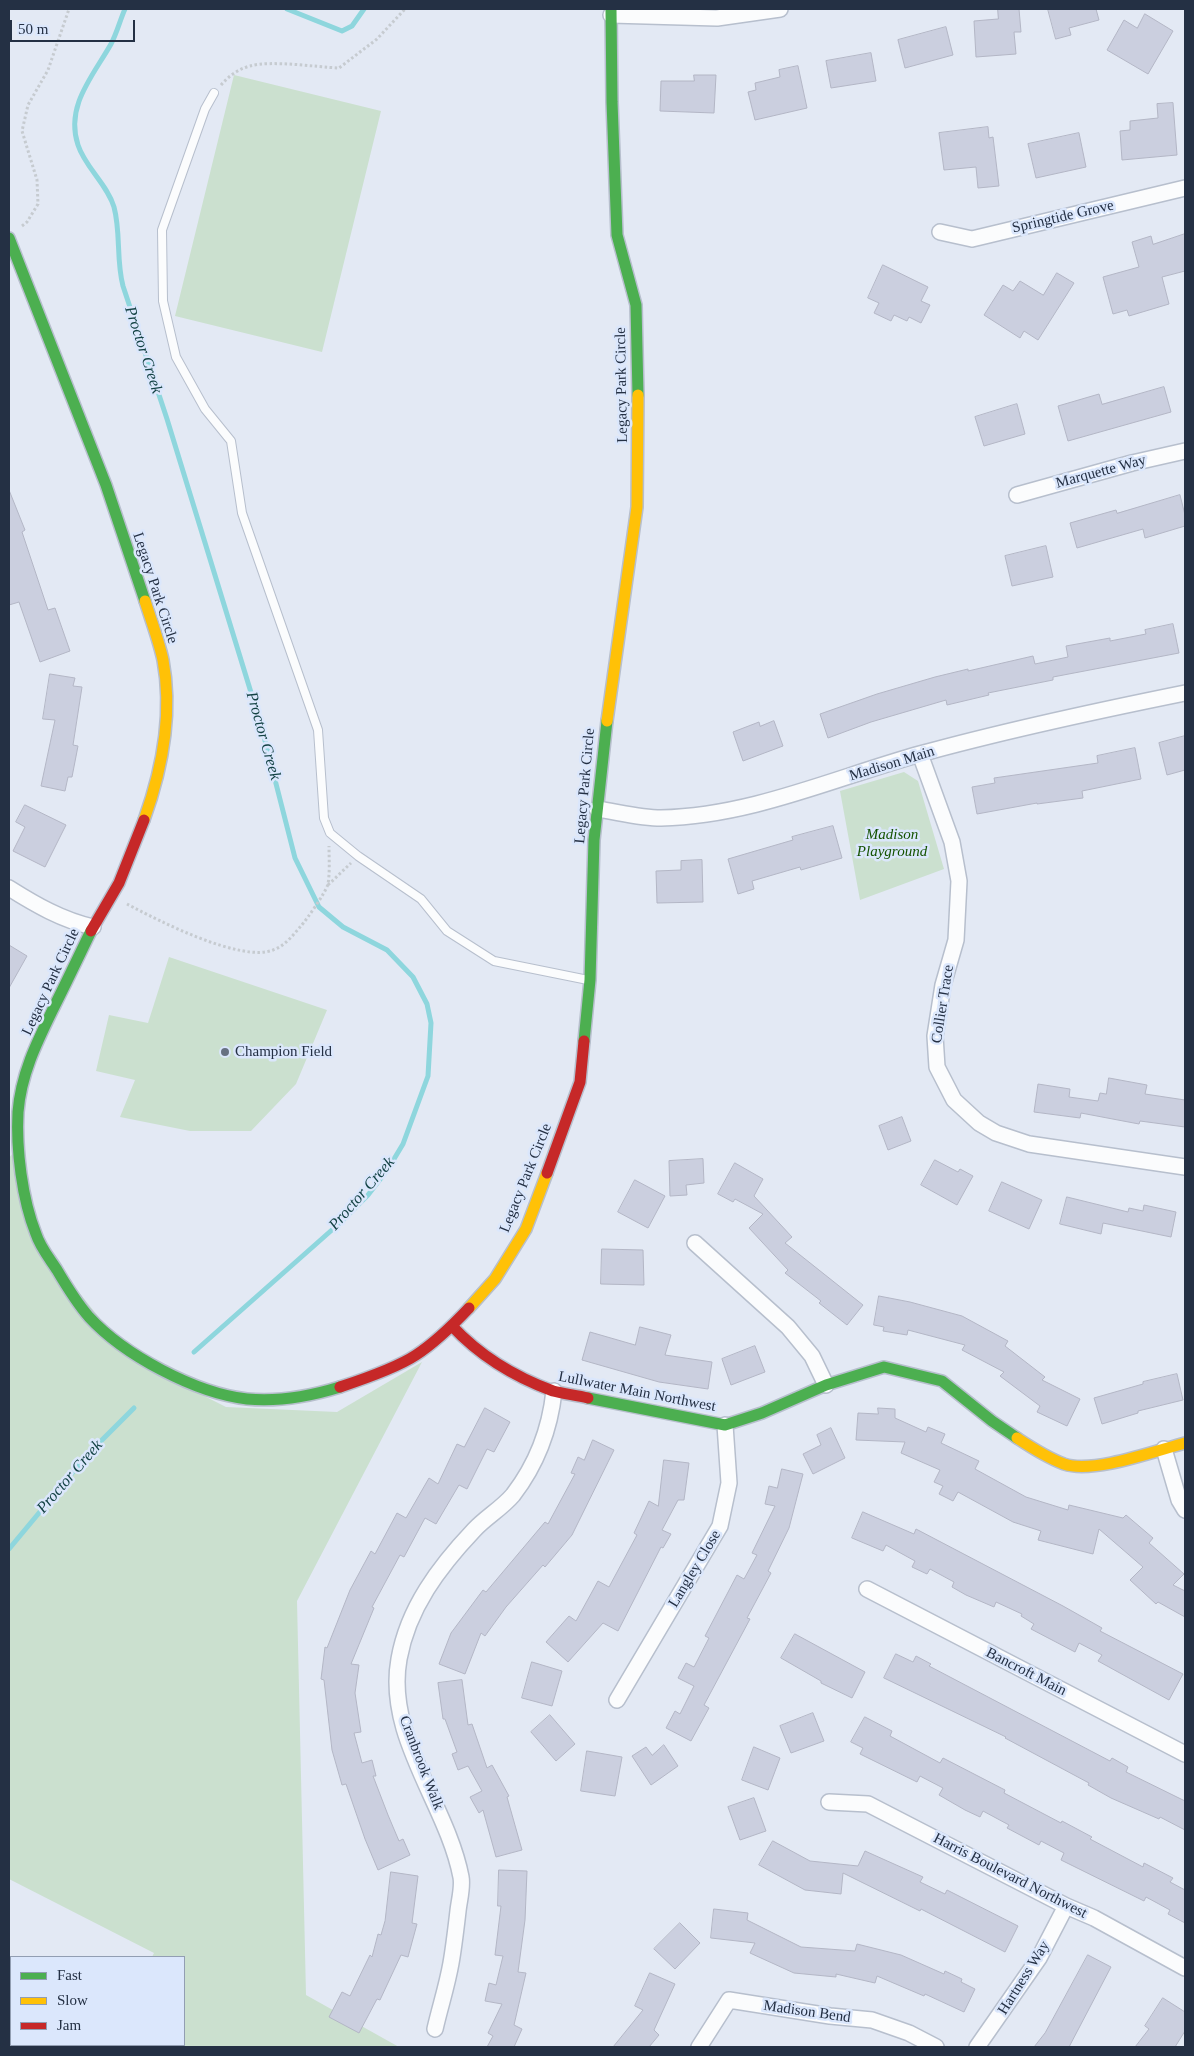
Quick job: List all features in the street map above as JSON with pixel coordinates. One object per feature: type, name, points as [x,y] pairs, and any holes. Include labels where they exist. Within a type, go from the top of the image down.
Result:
[{"type":"street","points":[[611,12],[717,18],[780,9]]},
{"type":"street","name":"Legacy Park Circle","points":[[9,238],[106,485],[143,593],[163,660],[167,702],[163,752],[154,792],[119,883],[93,927],[25,1072],[18,1114],[19,1149],[24,1192],[36,1236],[60,1278],[90,1318],[119,1343],[156,1368],[210,1391],[247,1399],[285,1399],[321,1393],[363,1379],[415,1356],[452,1326],[495,1279],[526,1229],[580,1082],[590,980],[594,840],[603,746],[636,507],[638,419],[636,305],[617,235],[611,12]]},
{"type":"street","name":"Springtide Grove","points":[[940,232],[972,239],[1185,188]]},
{"type":"street","name":"Marquette Way","points":[[1017,495],[1132,463],[1185,451]]},
{"type":"street","name":"Madison Main","points":[[597,809],[659,818],[710,814],[781,798],[920,754],[1087,713],[1185,694]]},
{"type":"street","name":"Collier Trace","points":[[920,754],[952,842],[959,881],[956,940],[943,985],[935,1036],[937,1067],[954,1100],[979,1123],[996,1133],[1029,1144],[1185,1167]]},
{"type":"street","points":[[9,888],[54,914],[72,922],[93,927]]},
{"type":"street","points":[[696,1243],[788,1326],[812,1356],[826,1385]]},
{"type":"street","name":"Lullwater Main Northwest","points":[[452,1326],[467,1342],[501,1367],[554,1391],[724,1424],[762,1413],[826,1385],[884,1367],[942,1381],[992,1421],[1035,1450],[1066,1465],[1103,1466],[1185,1443]]},
{"type":"street","name":"Cranbrook Walk","points":[[435,2029],[451,1963],[462,1880],[454,1846],[403,1724],[397,1688],[398,1660],[404,1634],[426,1588],[475,1529],[500,1508],[523,1480],[536,1458],[549,1423],[554,1391]]},
{"type":"street","name":"Langley Close","points":[[617,1700],[720,1526],[729,1483],[724,1424]]},
{"type":"street","points":[[1164,1449],[1179,1500],[1185,1510]]},
{"type":"street","name":"Bancroft Main","points":[[868,1589],[1185,1754]]},
{"type":"street","name":"Harris Boulevard Northwest","points":[[828,1802],[868,1804],[1066,1906],[1094,1918],[1185,1968]]},
{"type":"street","name":"Hartness Way","points":[[977,2047],[1039,1958],[1066,1906]]},
{"type":"street","name":"Madison Bend","points":[[699,2047],[729,2000],[830,2016],[872,2020],[910,2033],[936,2047]]},
{"type":"lane","points":[[214,93],[202,118],[162,230],[164,301],[176,357],[204,409],[231,441],[242,513],[318,730],[324,818],[330,834],[358,856],[421,899],[447,931],[494,961],[590,980]]},
{"type":"path","points":[[18,229],[27,222],[38,204],[38,180],[22,131],[28,105],[48,70],[69,9]]},
{"type":"path","points":[[214,93],[230,74],[250,66],[275,64],[339,68],[377,39],[405,9]]},
{"type":"path","points":[[328,886],[330,834]]},
{"type":"path","points":[[127,903],[197,936],[250,953],[272,951],[286,943],[310,913],[323,892],[358,856]]},
{"type":"green space","points":[[234,75],[381,111],[322,352],[175,316]]},
{"type":"green space","name":"Madison Playground","points":[[904,772],[918,781],[944,869],[860,900],[840,791]]},
{"type":"green space","name":"Champion Field","points":[[169,957],[327,1010],[296,1084],[251,1131],[190,1131],[120,1117],[135,1080],[96,1071],[109,1015],[148,1023]]},
{"type":"green space","points":[[22,1141],[26,1226],[133,1360],[226,1407],[337,1412],[422,1362],[297,1601],[306,1995],[399,2047],[116,2047],[185,2046],[185,1956],[152,1956],[154,1953],[9,1879],[9,1158]]},
{"type":"building","points":[[998,9],[1019,9],[1021,32],[1014,32],[1016,54],[976,57],[974,21],[998,19]]},
{"type":"building","points":[[1048,9],[1096,9],[1099,20],[1069,28],[1071,35],[1056,39]]},
{"type":"building","points":[[1145,14],[1173,31],[1148,74],[1107,50],[1124,20],[1137,28]]},
{"type":"building","points":[[946,27],[953,55],[905,68],[898,40]]},
{"type":"building","points":[[871,53],[876,81],[831,88],[826,61]]},
{"type":"building","points":[[798,66],[807,108],[755,120],[748,92],[756,90],[755,83],[780,77],[779,70]]},
{"type":"building","points":[[694,75],[716,75],[714,113],[660,111],[661,81],[694,81]]},
{"type":"building","points":[[1173,103],[1177,155],[1122,160],[1120,131],[1130,130],[1130,121],[1158,118],[1157,104]]},
{"type":"building","points":[[988,127],[989,138],[993,137],[999,186],[978,188],[976,167],[944,170],[939,133]]},
{"type":"building","points":[[1079,133],[1086,167],[1036,178],[1028,144]]},
{"type":"building","points":[[1185,234],[1185,271],[1162,277],[1169,304],[1129,316],[1127,310],[1113,314],[1103,277],[1139,267],[1132,242],[1151,236],[1153,244]]},
{"type":"building","points":[[883,265],[928,287],[921,301],[930,305],[921,323],[909,317],[907,321],[894,315],[891,321],[874,313],[879,303],[868,298]]},
{"type":"building","points":[[1057,273],[1074,283],[1038,340],[1024,331],[1020,338],[984,315],[1003,285],[1013,291],[1020,281],[1043,295]]},
{"type":"building","points":[[1164,387],[1171,412],[1068,441],[1058,406],[1099,394],[1102,404]]},
{"type":"building","points":[[1017,404],[1025,434],[984,446],[975,417]]},
{"type":"building","points":[[9,490],[25,530],[22,532],[48,610],[55,608],[70,651],[40,662],[19,602],[9,605]]},
{"type":"building","points":[[1180,495],[1185,515],[1185,526],[1145,538],[1143,529],[1077,548],[1070,523],[1116,510],[1117,513]]},
{"type":"building","points":[[1046,546],[1053,577],[1012,586],[1005,556]]},
{"type":"building","points":[[1173,624],[1179,653],[1053,677],[1053,680],[988,693],[989,695],[947,705],[946,700],[871,722],[828,738],[820,714],[877,694],[935,677],[1033,656],[1035,664],[1068,657],[1066,646],[1110,638],[1110,641],[1146,634],[1145,630]]},
{"type":"building","points":[[50,674],[75,678],[73,686],[82,687],[73,745],[78,746],[72,777],[68,777],[65,791],[41,786],[55,720],[43,719]]},
{"type":"building","points":[[774,721],[783,746],[743,761],[733,732],[759,722],[760,726]]},
{"type":"building","points":[[1185,736],[1185,770],[1167,775],[1159,743]]},
{"type":"building","points":[[1135,748],[1141,779],[1082,791],[1083,798],[1037,803],[977,814],[972,787],[995,783],[994,778],[1098,763],[1097,756]]},
{"type":"building","points":[[25,805],[66,825],[45,867],[13,851],[25,827],[16,822]]},
{"type":"building","points":[[833,826],[842,858],[801,870],[800,867],[752,881],[754,889],[738,894],[728,859],[793,840],[792,837]]},
{"type":"building","points":[[702,860],[703,902],[657,903],[656,871],[681,870],[681,861]]},
{"type":"building","points":[[9,945],[27,956],[9,988]]},
{"type":"building","points":[[1109,1078],[1147,1085],[1145,1094],[1185,1100],[1185,1127],[1140,1121],[1139,1124],[1081,1113],[1080,1118],[1034,1112],[1038,1084],[1070,1089],[1069,1097],[1098,1101],[1100,1093],[1106,1094]]},
{"type":"building","points":[[902,1117],[911,1141],[888,1150],[879,1126]]},
{"type":"building","points":[[703,1159],[704,1183],[686,1185],[687,1195],[670,1196],[669,1161]]},
{"type":"building","points":[[935,1160],[958,1172],[960,1169],[973,1176],[957,1205],[921,1185]]},
{"type":"building","points":[[735,1163],[763,1179],[754,1196],[792,1237],[785,1243],[863,1305],[847,1325],[819,1303],[821,1301],[785,1273],[788,1270],[749,1228],[763,1214],[735,1199],[733,1202],[718,1194]]},
{"type":"building","points":[[635,1180],[665,1196],[648,1228],[618,1212]]},
{"type":"building","points":[[1002,1182],[1042,1200],[1029,1229],[989,1211]]},
{"type":"building","points":[[1067,1197],[1128,1212],[1129,1208],[1143,1211],[1144,1205],[1176,1212],[1171,1237],[1103,1223],[1101,1234],[1060,1224]]},
{"type":"building","points":[[602,1249],[643,1250],[644,1285],[601,1284]]},
{"type":"building","points":[[879,1296],[962,1316],[1008,1341],[1005,1346],[1045,1377],[1042,1380],[1080,1399],[1067,1426],[1037,1412],[1040,1406],[1000,1376],[1004,1372],[962,1350],[965,1345],[908,1330],[907,1335],[883,1331],[884,1327],[874,1325]]},
{"type":"building","points":[[640,1327],[671,1335],[665,1355],[712,1362],[708,1389],[659,1382],[582,1360],[590,1332],[635,1345]]},
{"type":"building","points":[[755,1346],[765,1372],[731,1385],[722,1359]]},
{"type":"building","points":[[1177,1374],[1183,1400],[1138,1411],[1138,1413],[1102,1424],[1094,1398],[1143,1384],[1143,1382]]},
{"type":"building","points":[[485,1408],[510,1422],[494,1452],[487,1449],[467,1489],[459,1485],[436,1524],[425,1518],[404,1557],[400,1555],[372,1607],[374,1608],[351,1664],[359,1665],[355,1693],[361,1732],[354,1733],[362,1763],[372,1760],[376,1776],[373,1776],[388,1815],[399,1841],[403,1839],[410,1855],[378,1870],[346,1784],[342,1785],[332,1750],[324,1680],[321,1679],[325,1647],[327,1648],[350,1590],[371,1551],[375,1554],[397,1513],[406,1518],[429,1478],[438,1484],[457,1444],[464,1447]]},
{"type":"building","points":[[878,1408],[895,1409],[895,1418],[926,1432],[928,1427],[945,1434],[941,1443],[979,1461],[975,1469],[1026,1497],[1068,1510],[1069,1505],[1123,1518],[1126,1515],[1153,1538],[1149,1543],[1184,1574],[1173,1585],[1185,1591],[1185,1617],[1158,1602],[1156,1604],[1130,1580],[1143,1567],[1099,1529],[1093,1554],[1038,1540],[1041,1531],[1013,1522],[958,1492],[953,1501],[939,1494],[943,1486],[934,1482],[940,1470],[901,1453],[905,1442],[856,1440],[858,1413],[878,1414]]},
{"type":"building","points":[[831,1428],[845,1458],[813,1474],[803,1454],[821,1445],[817,1435]]},
{"type":"building","points":[[593,1440],[614,1450],[572,1535],[545,1567],[543,1565],[506,1607],[485,1636],[481,1633],[465,1674],[439,1664],[451,1633],[483,1590],[486,1592],[545,1522],[548,1524],[575,1474],[571,1473],[578,1457],[584,1460]]},
{"type":"building","points":[[664,1460],[689,1463],[684,1500],[678,1500],[662,1530],[671,1534],[663,1548],[661,1547],[618,1631],[603,1623],[568,1662],[546,1642],[569,1616],[576,1621],[598,1581],[609,1587],[637,1535],[634,1533],[649,1501],[658,1506]]},
{"type":"building","points":[[782,1469],[803,1474],[789,1528],[768,1571],[771,1573],[747,1618],[750,1619],[704,1705],[709,1708],[691,1741],[666,1728],[675,1711],[680,1714],[694,1686],[678,1678],[686,1663],[694,1667],[709,1638],[705,1636],[737,1575],[744,1579],[757,1555],[752,1553],[775,1506],[765,1504],[769,1486],[777,1488]]},
{"type":"building","points":[[863,1512],[914,1534],[916,1529],[1063,1606],[1102,1628],[1100,1631],[1183,1674],[1169,1700],[1098,1661],[1102,1655],[1079,1643],[1075,1652],[1031,1629],[1034,1624],[1021,1616],[1022,1614],[996,1602],[994,1607],[966,1595],[952,1587],[954,1582],[930,1569],[927,1574],[912,1567],[915,1561],[886,1545],[883,1551],[852,1538]]},
{"type":"building","points":[[795,1634],[865,1672],[852,1698],[821,1683],[821,1681],[781,1658]]},
{"type":"building","points":[[896,1654],[913,1662],[916,1656],[931,1664],[929,1666],[1110,1761],[1112,1758],[1128,1767],[1126,1772],[1185,1801],[1185,1830],[1160,1817],[1159,1819],[1111,1798],[1088,1785],[1089,1783],[1006,1737],[884,1678]]},
{"type":"building","points":[[532,1662],[562,1671],[552,1706],[522,1698]]},
{"type":"building","points":[[462,1680],[468,1725],[472,1724],[487,1768],[492,1765],[509,1796],[507,1797],[522,1850],[496,1857],[483,1810],[479,1813],[470,1797],[482,1791],[468,1766],[458,1770],[452,1754],[457,1752],[445,1719],[443,1719],[438,1683]]},
{"type":"building","points":[[813,1713],[824,1741],[791,1753],[780,1726]]},
{"type":"building","points":[[550,1715],[575,1744],[556,1761],[531,1732]]},
{"type":"building","points":[[865,1717],[892,1731],[890,1736],[940,1763],[943,1758],[1005,1790],[1004,1793],[1092,1837],[1090,1839],[1143,1867],[1144,1863],[1173,1878],[1170,1882],[1185,1890],[1185,1923],[1168,1914],[1170,1910],[1146,1897],[1144,1901],[1061,1860],[1064,1853],[1041,1841],[1039,1845],[1007,1828],[1009,1825],[983,1811],[980,1817],[965,1810],[939,1795],[943,1788],[920,1776],[917,1782],[860,1754],[863,1748],[851,1742]]},
{"type":"building","points":[[664,1745],[678,1766],[651,1785],[632,1756],[646,1747],[652,1755]]},
{"type":"building","points":[[754,1747],[780,1758],[768,1790],[742,1780]]},
{"type":"building","points":[[587,1751],[622,1757],[615,1796],[581,1791]]},
{"type":"building","points":[[754,1798],[766,1831],[740,1840],[728,1807]]},
{"type":"building","points":[[773,1841],[810,1861],[858,1866],[865,1851],[923,1877],[920,1882],[945,1894],[947,1890],[1018,1926],[1005,1952],[921,1909],[920,1911],[843,1873],[841,1894],[805,1890],[759,1865]]},
{"type":"building","points":[[499,1870],[527,1871],[525,1920],[518,1972],[526,1973],[514,2025],[522,2029],[514,2047],[487,2047],[493,2036],[488,2033],[502,2004],[485,2001],[489,1983],[496,1985],[503,1956],[495,1955],[501,1906],[498,1906]]},
{"type":"building","points":[[391,1872],[418,1876],[412,1923],[417,1924],[408,1957],[401,1955],[380,2000],[377,1999],[359,2033],[329,2017],[342,1992],[350,1996],[370,1955],[372,1957],[378,1934],[381,1935],[385,1921]]},
{"type":"building","points":[[714,1909],[748,1913],[747,1920],[801,1947],[855,1951],[857,1944],[901,1955],[944,1974],[945,1971],[962,1979],[961,1982],[975,1989],[964,2012],[925,1994],[924,1996],[877,1976],[875,1983],[836,1974],[836,1977],[794,1973],[750,1953],[755,1943],[711,1938]]},
{"type":"building","points":[[680,1923],[700,1943],[675,1969],[654,1949]]},
{"type":"building","points":[[1088,1955],[1111,1967],[1069,2047],[1034,2047],[1045,2033]]},
{"type":"building","points":[[650,1973],[675,1984],[654,2030],[659,2035],[649,2047],[613,2047],[643,2010],[635,2006]]},
{"type":"building","points":[[1163,1998],[1185,2012],[1185,2031],[1175,2047],[1135,2047],[1149,2029],[1145,2026]]},
{"type":"waterway","name":"Proctor Creek","points":[[125,9],[113,40],[89,80],[78,104],[75,117],[78,145],[114,207],[123,286],[167,419],[261,725],[295,858],[319,907],[343,927],[387,950],[413,977],[427,1004],[431,1023],[428,1076],[403,1144],[388,1169],[368,1195],[342,1221],[194,1352]]},
{"type":"waterway","name":"Proctor Creek","points":[[287,9],[342,31],[352,26],[364,9]]},
{"type":"waterway","name":"Proctor Creek","points":[[9,1549],[88,1454],[134,1408]]},
{"type":"traffic: fast","points":[[611,9],[617,235],[636,305],[638,395]]},
{"type":"traffic: fast","points":[[9,238],[106,485],[145,601]]},
{"type":"traffic: fast","points":[[584,1041],[590,980],[594,840],[607,721]]},
{"type":"traffic: fast","points":[[91,931],[37,1044],[27,1070],[20,1098],[18,1126],[21,1174],[31,1220],[40,1244],[89,1317],[121,1345],[162,1370],[205,1389],[247,1399],[271,1400],[294,1398],[340,1387]]},
{"type":"traffic: fast","points":[[588,1398],[725,1425],[762,1413],[826,1385],[884,1367],[942,1381],[992,1421],[1017,1438]]},
{"type":"traffic: slow","points":[[607,721],[637,507],[638,395]]},
{"type":"traffic: slow","points":[[144,820],[161,762],[167,701],[163,660],[145,601]]},
{"type":"traffic: slow","points":[[469,1308],[495,1279],[526,1229],[547,1173]]},
{"type":"traffic: slow","points":[[1017,1438],[1052,1459],[1076,1466],[1107,1464],[1185,1443]]},
{"type":"traffic: jam","points":[[91,931],[119,883],[144,820]]},
{"type":"traffic: jam","points":[[547,1173],[580,1082],[584,1041]]},
{"type":"traffic: jam","points":[[340,1387],[390,1369],[408,1360],[430,1345],[469,1308]]},
{"type":"traffic: jam","points":[[452,1326],[486,1356],[525,1379],[553,1391],[588,1398]]},
{"type":"place","name":"Champion Field","points":[[225,1052]]}]
